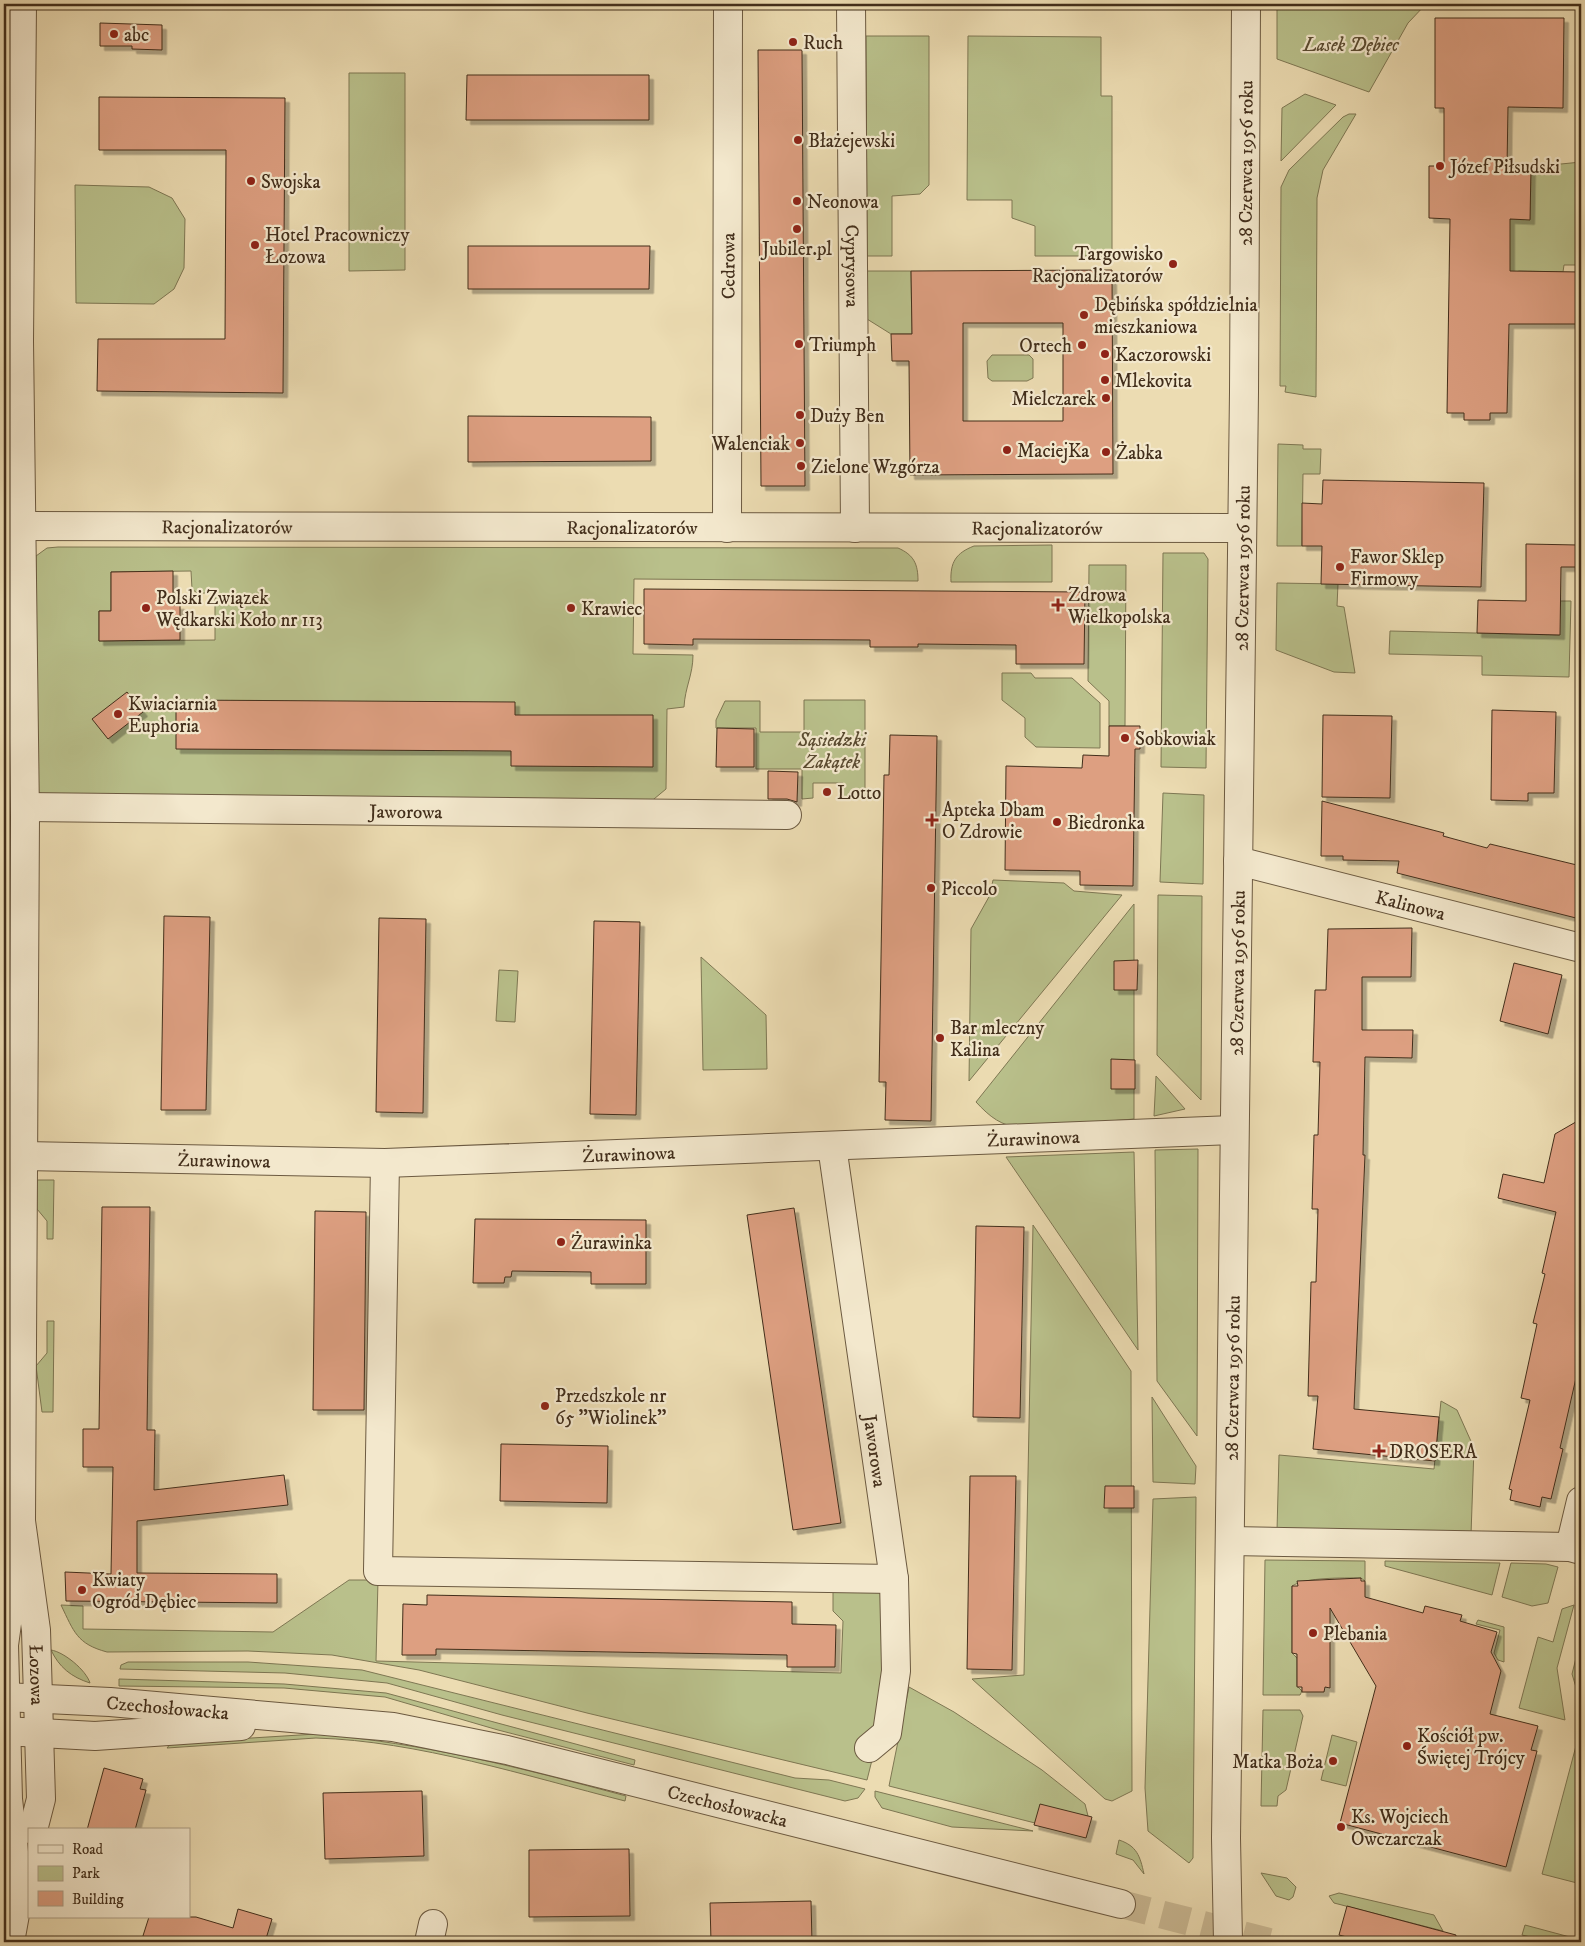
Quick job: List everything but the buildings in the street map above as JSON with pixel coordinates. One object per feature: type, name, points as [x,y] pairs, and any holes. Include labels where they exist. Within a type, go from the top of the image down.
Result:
[{"type":"street","name":"Łozowa","points":[[18,1888],[8,1799],[5,1731],[5,1630],[21,1520],[24,1156],[18,814],[23,526],[20,341],[22,4]]},
{"type":"street","name":"Cedrowa","points":[[728,4],[728,528]]},
{"type":"street","name":"Cyprysowa","points":[[851,4],[855,528]]},
{"type":"street","name":"28 Czerwca 1956 roku","points":[[1228,1942],[1226,1838],[1231,1541],[1233,1130],[1242,528],[1246,4]]},
{"type":"street","name":"Racjonalizatorów","points":[[23,526],[1242,528]]},
{"type":"street","name":"Jaworowa","points":[[18,814],[787,815]]},
{"type":"street","name":"Kalinowa","points":[[1238,861],[1581,948]]},
{"type":"street","name":"Żurawinowa","points":[[24,1156],[384,1163],[1233,1130]]},
{"type":"street","name":"Jaworowa","points":[[832,1146],[894,1579],[896,1671],[887,1734],[870,1748]]},
{"type":"street","points":[[384,1163],[378,1571],[894,1579]]},
{"type":"street","points":[[1231,1541],[1576,1548],[1581,1501]]},
{"type":"street","name":"Łozowa","points":[[21,1520],[36,1630],[41,1800],[34,1828]]},
{"type":"street","name":"Czechosłowacka","points":[[5,1697],[110,1702],[330,1719],[393,1727],[507,1750],[1121,1904]]},
{"type":"street","name":"Czechosłowacka","points":[[5,1731],[110,1736],[330,1719]]},
{"type":"street","name":"Łozowa","points":[[10,1942],[15,1923],[18,1888],[28,1851]]},
{"type":"green space","name":"Lasek Dębiec","points":[[1277,4],[1426,4],[1408,23],[1369,92],[1277,59]]},
{"type":"green space","points":[[866,36],[929,36],[929,185],[920,194],[892,196],[892,256],[867,256]]},
{"type":"green space","points":[[968,36],[1101,37],[1101,96],[1112,96],[1112,256],[1035,256],[1035,226],[1012,218],[1012,200],[967,200]]},
{"type":"green space","points":[[349,73],[405,73],[405,270],[349,271]]},
{"type":"green space","points":[[1305,94],[1336,105],[1281,161],[1282,108]]},
{"type":"green space","points":[[1349,114],[1356,114],[1323,170],[1317,198],[1316,397],[1285,392],[1286,386],[1280,386],[1281,187],[1289,170],[1343,117]]},
{"type":"green space","points":[[1581,162],[1581,271],[1579,271],[1579,265],[1564,265],[1563,272],[1519,271],[1509,277],[1497,219],[1530,219],[1531,167]]},
{"type":"green space","points":[[75,185],[149,187],[172,198],[185,219],[184,268],[174,289],[154,304],[76,303]]},
{"type":"green space","points":[[867,271],[911,271],[912,334],[891,334],[867,319]]},
{"type":"green space","points":[[992,355],[1029,355],[1033,359],[1033,378],[1027,381],[992,381],[988,378],[987,361]]},
{"type":"green space","points":[[1278,444],[1303,445],[1303,449],[1321,449],[1320,474],[1303,474],[1302,546],[1277,546]]},
{"type":"green space","points":[[1052,545],[1052,582],[951,582],[955,559],[974,546]]},
{"type":"green space","points":[[47,548],[898,548],[908,554],[914,561],[918,581],[634,579],[633,654],[693,655],[684,707],[667,709],[666,789],[648,804],[48,798],[35,790],[36,556]],"holes":[[[191,571],[192,589],[197,593],[215,593],[215,640],[99,641],[99,611],[111,611],[111,572]]]},
{"type":"green space","points":[[1163,553],[1204,553],[1208,559],[1206,768],[1161,767]]},
{"type":"green space","points":[[1089,565],[1126,565],[1125,726],[1109,726],[1109,701],[1088,681]]},
{"type":"green space","points":[[1277,583],[1338,584],[1337,606],[1344,607],[1355,673],[1334,672],[1276,650]]},
{"type":"green space","points":[[1560,601],[1571,601],[1569,677],[1482,675],[1482,656],[1389,654],[1390,631],[1559,635]]},
{"type":"green space","points":[[1002,673],[1031,673],[1035,678],[1072,678],[1100,703],[1100,748],[1036,747],[1025,737],[1025,718],[1002,700]]},
{"type":"green space","name":"Sąsiedzki Zakątek","points":[[804,700],[865,700],[865,798],[843,798],[843,783],[813,783],[813,798],[802,799],[802,769],[756,769],[756,728],[716,728],[716,720],[725,701],[760,701],[760,732],[804,732]]},
{"type":"green space","points":[[1163,793],[1204,795],[1203,884],[1160,882]]},
{"type":"green space","points":[[993,880],[1064,883],[1074,891],[1122,895],[969,1081],[971,929],[990,895]]},
{"type":"green space","points":[[1158,895],[1202,896],[1201,1100],[1157,1055]]},
{"type":"green space","points":[[1134,904],[1134,1119],[1022,1128],[996,1120],[976,1102]]},
{"type":"green space","points":[[701,957],[766,1015],[767,1069],[703,1070]]},
{"type":"green space","points":[[499,970],[518,971],[515,1022],[496,1021]]},
{"type":"green space","points":[[1156,1076],[1185,1109],[1154,1116]]},
{"type":"green space","points":[[1198,1149],[1197,1436],[1157,1381],[1155,1150]]},
{"type":"green space","points":[[1134,1152],[1138,1350],[1006,1157]]},
{"type":"green space","points":[[4,1178],[9,1183],[9,1265],[4,1270]]},
{"type":"green space","points":[[37,1180],[54,1180],[53,1239],[47,1239],[47,1221],[37,1209]]},
{"type":"green space","points":[[1033,1225],[1131,1371],[1132,1791],[1112,1801],[1105,1799],[972,1679],[1024,1675]]},
{"type":"green space","points":[[4,1299],[9,1306],[8,1462],[4,1487]]},
{"type":"green space","points":[[47,1321],[54,1321],[53,1412],[42,1412],[36,1366],[47,1353]]},
{"type":"green space","points":[[1152,1397],[1196,1466],[1195,1484],[1153,1482]]},
{"type":"green space","points":[[1441,1401],[1457,1410],[1474,1448],[1471,1535],[1277,1531],[1279,1455],[1434,1469]]},
{"type":"green space","points":[[1196,1497],[1193,1858],[1189,1863],[1148,1831],[1145,1788],[1153,1499]]},
{"type":"green space","points":[[1265,1560],[1365,1561],[1365,1581],[1361,1578],[1325,1579],[1306,1581],[1292,1586],[1292,1653],[1297,1658],[1297,1686],[1302,1691],[1300,1695],[1263,1695]]},
{"type":"green space","points":[[1385,1561],[1500,1563],[1492,1595],[1385,1566]]},
{"type":"green space","points":[[1511,1563],[1546,1564],[1558,1567],[1548,1603],[1532,1606],[1502,1597]]},
{"type":"green space","points":[[349,1580],[378,1580],[376,1661],[841,1673],[843,1621],[833,1611],[833,1585],[885,1586],[888,1670],[879,1732],[867,1780],[587,1713],[419,1670],[332,1655],[248,1651],[107,1652],[89,1645],[78,1636],[69,1623],[61,1605],[83,1606],[83,1629],[273,1632]]},
{"type":"green space","points":[[1574,1605],[1557,1668],[1565,1720],[1519,1708],[1538,1637],[1553,1642],[1562,1609]]},
{"type":"green space","points":[[1478,1620],[1504,1627],[1504,1662],[1498,1660],[1494,1653],[1500,1630],[1476,1624]]},
{"type":"green space","points":[[51,1650],[62,1654],[74,1662],[90,1683],[66,1671]]},
{"type":"green space","points":[[1578,1650],[1581,1651],[1575,1680],[1581,1682],[1581,1704],[1572,1674]]},
{"type":"green space","points":[[128,1662],[248,1662],[362,1670],[795,1778],[829,1780],[865,1789],[858,1798],[845,1801],[502,1715],[387,1683],[285,1673],[120,1669],[121,1665]]},
{"type":"green space","points":[[119,1679],[284,1684],[386,1693],[635,1760],[634,1765],[498,1730],[385,1697],[284,1688],[119,1686]]},
{"type":"green space","points":[[909,1687],[954,1712],[1042,1770],[1085,1804],[1088,1816],[1035,1823],[889,1786]]},
{"type":"green space","points":[[1263,1710],[1300,1710],[1303,1716],[1286,1790],[1278,1796],[1277,1806],[1261,1806]]},
{"type":"green space","points":[[1581,1727],[1581,1884],[1542,1874]]},
{"type":"green space","points":[[316,1734],[434,1750],[472,1758],[626,1796],[625,1801],[472,1761],[355,1741],[316,1738],[167,1748],[171,1743]]},
{"type":"green space","points":[[1332,1735],[1357,1742],[1346,1786],[1321,1780]]},
{"type":"green space","points":[[875,1791],[1033,1831],[952,1827],[882,1808],[875,1797]]},
{"type":"green space","points":[[1119,1840],[1130,1845],[1137,1852],[1144,1874],[1133,1860],[1116,1854]]},
{"type":"green space","points":[[1261,1873],[1287,1878],[1296,1887],[1293,1897],[1289,1900],[1276,1896]]},
{"type":"green space","points":[[1339,1893],[1434,1915],[1443,1931],[1334,1903],[1329,1896]]},
{"type":"green space","points":[[1525,1925],[1581,1940],[1581,1942],[1551,1942],[1522,1935]]},
{"type":"tunnel","points":[[1121,1904],[1269,1942]]},
{"type":"place","name":"abc","points":[[114,34]]},
{"type":"place","name":"Ruch","points":[[793,42]]},
{"type":"place","name":"Błażejewski","points":[[798,140]]},
{"type":"place","name":"Józef Piłsudski","points":[[1440,166]]},
{"type":"place","name":"Swojska","points":[[251,181]]},
{"type":"place","name":"Neonowa","points":[[797,201]]},
{"type":"place","name":"Jubiler.pl","points":[[797,229]]},
{"type":"place","name":"Hotel Pracowniczy Łozowa","points":[[255,245]]},
{"type":"place","name":"Targowisko Racjonalizatorów","points":[[1173,264]]},
{"type":"place","name":"Dębińska spółdzielnia mieszkaniowa","points":[[1084,315]]},
{"type":"place","name":"Triumph","points":[[799,344]]},
{"type":"place","name":"Ortech","points":[[1082,345]]},
{"type":"place","name":"Kaczorowski","points":[[1105,354]]},
{"type":"place","name":"Mlekovita","points":[[1105,380]]},
{"type":"place","name":"Mielczarek","points":[[1106,398]]},
{"type":"place","name":"Duży Ben","points":[[800,415]]},
{"type":"place","name":"Walenciak","points":[[800,443]]},
{"type":"place","name":"MaciejKa","points":[[1007,450]]},
{"type":"place","name":"Żabka","points":[[1106,452]]},
{"type":"place","name":"Zielone Wzgórza","points":[[801,466]]},
{"type":"place","name":"Fawor Sklep Firmowy","points":[[1340,567]]},
{"type":"place","name":"Zdrowa Wielkopolska","points":[[1058,605]]},
{"type":"place","name":"Polski Związek Wędkarski Koło nr 113","points":[[146,608]]},
{"type":"place","name":"Krawiec","points":[[571,608]]},
{"type":"place","name":"Kwiaciarnia Euphoria","points":[[118,714]]},
{"type":"place","name":"Sobkowiak","points":[[1125,738]]},
{"type":"place","name":"Lotto","points":[[827,792]]},
{"type":"place","name":"Apteka Dbam O Zdrowie","points":[[932,820]]},
{"type":"place","name":"Biedronka","points":[[1057,822]]},
{"type":"place","name":"Piccolo","points":[[931,888]]},
{"type":"place","name":"Bar mleczny Kalina","points":[[940,1038]]},
{"type":"place","name":"Żurawinka","points":[[561,1242]]},
{"type":"place","name":"Przedszkole nr 65 \"Wiolinek\"","points":[[545,1406]]},
{"type":"place","name":"DROSERA","points":[[1379,1451]]},
{"type":"place","name":"Kwiaty Ogród Dębiec","points":[[82,1590]]},
{"type":"place","name":"Plebania","points":[[1313,1633]]},
{"type":"place","name":"Kościół pw. Świętej Trójcy","points":[[1407,1746]]},
{"type":"place","name":"Matka Boża","points":[[1333,1761]]},
{"type":"place","name":"Ks. Wojciech Owczarczak","points":[[1341,1827]]}]
